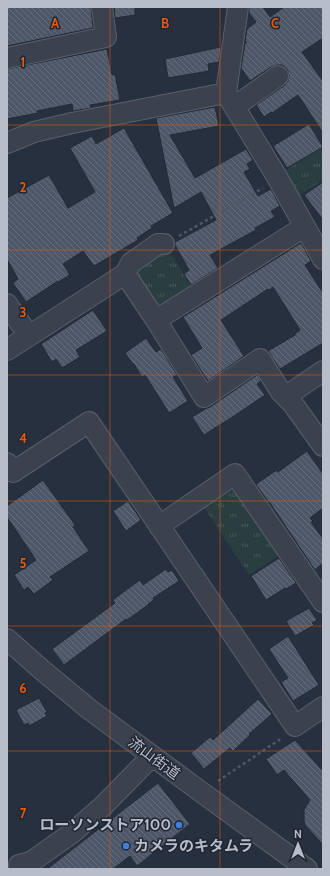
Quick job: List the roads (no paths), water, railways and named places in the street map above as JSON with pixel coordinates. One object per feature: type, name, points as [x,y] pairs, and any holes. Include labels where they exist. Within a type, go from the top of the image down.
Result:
[{"type":"street","points":[[7,58],[106,37],[102,7]]},
{"type":"street","points":[[238,7],[230,100],[279,180],[322,255]]},
{"type":"street","points":[[7,143],[34,132],[72,123],[230,100],[278,76]]},
{"type":"street","points":[[156,320],[304,226]]},
{"type":"street","points":[[7,350],[124,274],[132,263],[158,244],[164,244]]},
{"type":"street","points":[[124,274],[156,320],[204,397],[260,359],[281,392],[293,404],[323,446]]},
{"type":"street","points":[[7,304],[29,336]]},
{"type":"street","points":[[286,396],[323,371]]},
{"type":"street","points":[[7,463],[13,472],[89,422],[295,726],[323,707]]},
{"type":"street","points":[[159,526],[235,474],[323,602]]},
{"type":"street","name":"流山街道","points":[[7,639],[89,709],[307,869]]},
{"type":"street","points":[[19,865],[31,862],[72,833],[103,806],[152,756]]},
{"type":"place","name":"ローソンストア100","points":[[179,825]]},
{"type":"place","name":"カメラのキタムラ","points":[[126,846]]}]
